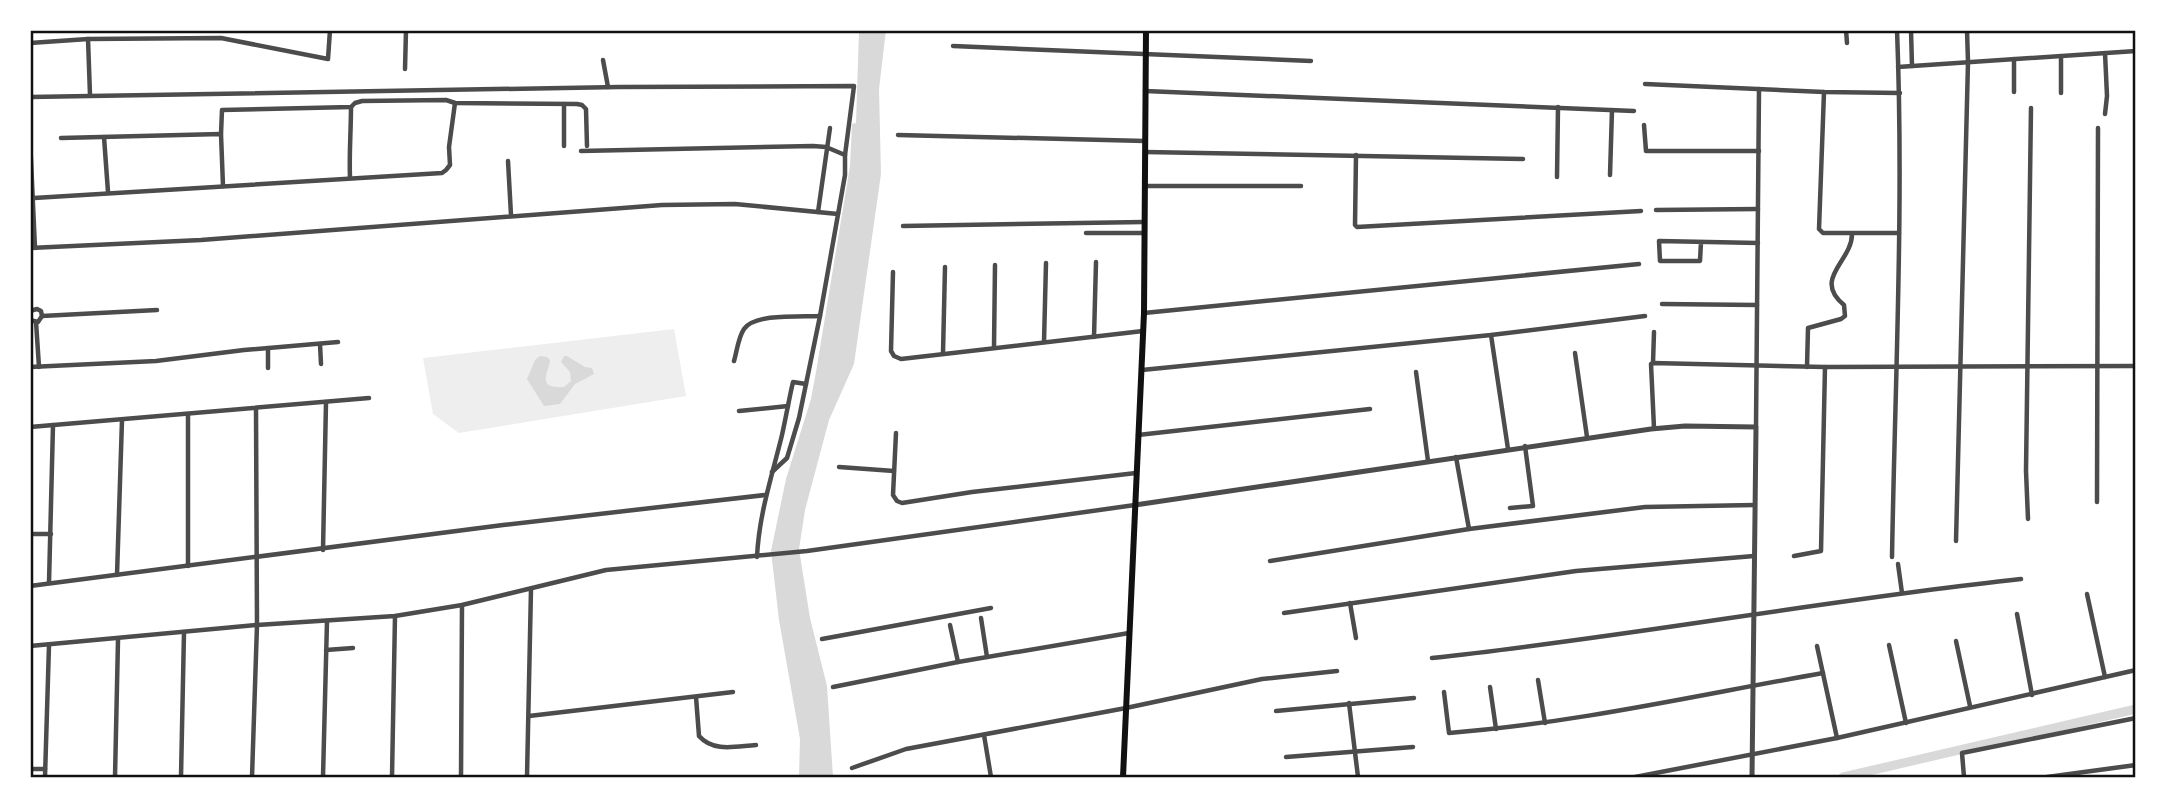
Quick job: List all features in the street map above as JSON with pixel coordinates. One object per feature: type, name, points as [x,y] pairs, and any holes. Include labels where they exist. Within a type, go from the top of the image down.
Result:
[{"type":"main road","points":[[1122,777],[1144,313],[1146,30]]},
{"type":"street","points":[[222,30],[222,38]]},
{"type":"street","points":[[30,43],[88,39],[222,38],[328,59],[330,30]]},
{"type":"street","points":[[405,69],[406,30]]},
{"type":"street","points":[[1846,30],[1847,43]]},
{"type":"street","points":[[1892,558],[1899,233],[1900,93],[1897,30]]},
{"type":"street","points":[[1911,30],[1912,66]]},
{"type":"street","points":[[1956,541],[1969,62],[1967,30]]},
{"type":"street","points":[[88,39],[90,95]]},
{"type":"street","points":[[953,46],[1311,61]]},
{"type":"street","points":[[1899,67],[2136,51]]},
{"type":"street","points":[[2105,53],[2105,114]]},
{"type":"street","points":[[2061,56],[2061,93]]},
{"type":"street","points":[[2014,59],[2014,92]]},
{"type":"street","points":[[603,61],[608,87]]},
{"type":"street","points":[[1645,84],[1900,93]]},
{"type":"street","points":[[30,97],[608,87],[853,86],[845,175],[806,384],[788,458],[772,472]]},
{"type":"street","points":[[1752,777],[1759,89]]},
{"type":"street","points":[[1145,91],[1634,111]]},
{"type":"street","points":[[1824,92],[1819,229],[1823,233],[1899,233]]},
{"type":"street","points":[[223,186],[220,134],[222,110],[351,107],[362,101],[446,100],[455,103],[582,105],[586,109],[587,146]]},
{"type":"street","points":[[34,198],[442,173],[450,165],[449,147],[455,103]]},
{"type":"street","points":[[564,104],[564,146]]},
{"type":"street","points":[[349,178],[351,107]]},
{"type":"street","points":[[1557,177],[1558,107]]},
{"type":"street","points":[[2028,519],[2031,108]]},
{"type":"street","points":[[1610,175],[1612,110]]},
{"type":"street","points":[[1644,125],[1646,151],[1759,151]]},
{"type":"street","points":[[818,212],[830,128]]},
{"type":"street","points":[[2097,502],[2098,128]]},
{"type":"street","points":[[61,138],[220,134]]},
{"type":"street","points":[[898,135],[1145,141]]},
{"type":"street","points":[[104,136],[108,192]]},
{"type":"street","points":[[30,138],[34,198],[32,248],[201,240],[600,208],[735,204],[838,214]]},
{"type":"street","points":[[581,150],[813,146],[845,155]]},
{"type":"street","points":[[1145,152],[1522,159]]},
{"type":"street","points":[[1356,155],[1357,227],[1641,211]]},
{"type":"street","points":[[508,160],[511,215]]},
{"type":"street","points":[[1145,186],[1301,186]]},
{"type":"street","points":[[1656,210],[1758,209]]},
{"type":"street","points":[[903,226],[1144,222]]},
{"type":"street","points":[[1086,233],[1144,233]]},
{"type":"street","points":[[1807,367],[1808,328],[1845,316],[1844,305],[1830,284],[1852,242],[1852,234]]},
{"type":"street","points":[[1701,242],[1700,261],[1660,261],[1659,241],[1758,243]]},
{"type":"street","points":[[1094,337],[1096,262]]},
{"type":"street","points":[[1044,342],[1046,263]]},
{"type":"street","points":[[1144,313],[1639,264]]},
{"type":"street","points":[[994,347],[995,265]]},
{"type":"street","points":[[943,353],[945,267]]},
{"type":"street","points":[[893,272],[891,351],[901,359],[1143,331]]},
{"type":"street","points":[[1662,304],[1757,305]]},
{"type":"street","points":[[30,311],[37,309],[42,316]]},
{"type":"street","points":[[42,316],[157,310]]},
{"type":"street","points":[[39,367],[33,321],[39,321],[42,316]]},
{"type":"street","points":[[734,361],[741,335],[745,327],[752,322],[764,318],[820,316]]},
{"type":"street","points":[[1141,370],[1646,316]]},
{"type":"street","points":[[1654,332],[1651,364],[1654,428]]},
{"type":"street","points":[[1490,334],[1508,449]]},
{"type":"street","points":[[30,367],[156,361],[338,342]]},
{"type":"street","points":[[320,344],[321,364]]},
{"type":"street","points":[[268,348],[268,368]]},
{"type":"street","points":[[1575,353],[1587,437]]},
{"type":"street","points":[[1653,363],[1807,367],[2136,366]]},
{"type":"street","points":[[1794,556],[1821,551],[1825,367]]},
{"type":"street","points":[[1416,372],[1428,461]]},
{"type":"street","points":[[757,557],[758,530],[765,495],[793,382],[806,384]]},
{"type":"street","points":[[30,427],[369,398]]},
{"type":"street","points":[[323,550],[326,402]]},
{"type":"street","points":[[739,411],[788,406]]},
{"type":"street","points":[[252,777],[257,625],[256,409]]},
{"type":"street","points":[[1138,435],[1370,409]]},
{"type":"street","points":[[188,414],[188,566]]},
{"type":"street","points":[[117,575],[122,420]]},
{"type":"street","points":[[49,583],[53,425]]},
{"type":"street","points":[[30,646],[257,625],[395,616],[462,605],[606,570],[807,551],[1654,428],[1756,427]]},
{"type":"street","points":[[896,433],[893,495],[897,502],[902,503],[1136,473]]},
{"type":"street","points":[[1510,509],[1533,506],[1525,446]]},
{"type":"street","points":[[1457,457],[1469,530]]},
{"type":"street","points":[[839,467],[894,471]]},
{"type":"street","points":[[30,586],[503,525],[765,495]]},
{"type":"street","points":[[1270,561],[1469,530],[1645,507],[1755,505]]},
{"type":"street","points":[[30,534],[51,534]]},
{"type":"street","points":[[1284,613],[1576,571],[1754,556]]},
{"type":"street","points":[[1898,564],[1902,593]]},
{"type":"street","points":[[1432,658],[2021,579]]},
{"type":"street","points":[[527,777],[531,589]]},
{"type":"street","points":[[2087,594],[2105,677]]},
{"type":"street","points":[[1350,603],[1356,638]]},
{"type":"street","points":[[461,777],[462,605]]},
{"type":"street","points":[[822,639],[991,608]]},
{"type":"street","points":[[2017,614],[2032,695]]},
{"type":"street","points":[[392,777],[395,616]]},
{"type":"street","points":[[981,618],[987,657]]},
{"type":"street","points":[[323,777],[327,620]]},
{"type":"street","points":[[950,625],[958,662]]},
{"type":"street","points":[[181,777],[184,632]]},
{"type":"street","points":[[833,687],[958,662],[1129,633]]},
{"type":"street","points":[[115,777],[118,639]]},
{"type":"street","points":[[1956,641],[1970,706]]},
{"type":"street","points":[[45,777],[49,645]]},
{"type":"street","points":[[1889,645],[1906,723]]},
{"type":"street","points":[[1817,646],[1837,738]]},
{"type":"street","points":[[326,650],[353,648]]},
{"type":"street","points":[[1635,777],[1837,738],[2136,670]]},
{"type":"street","points":[[852,768],[906,749],[1126,708],[1262,679],[1337,671]]},
{"type":"street","points":[[1444,692],[1448,733],[1601,715],[1823,673]]},
{"type":"street","points":[[1538,680],[1545,723]]},
{"type":"street","points":[[1490,687],[1496,729]]},
{"type":"street","points":[[528,716],[733,692]]},
{"type":"street","points":[[696,697],[699,736],[702,741],[725,747],[756,745]]},
{"type":"street","points":[[1276,711],[1414,698]]},
{"type":"street","points":[[1349,703],[1358,777]]},
{"type":"street","points":[[1964,777],[1962,753],[2136,718]]},
{"type":"street","points":[[984,735],[991,777]]},
{"type":"street","points":[[1286,757],[1413,747]]},
{"type":"street","points":[[2047,777],[2136,765]]},
{"type":"street","points":[[30,769],[45,769]]},
{"type":"shaded area","points":[[886,30],[879,89],[881,174],[854,364],[829,420],[805,510],[799,549],[810,618],[827,686],[833,777],[799,777],[800,739],[779,620],[771,551],[786,479],[811,399],[816,372],[850,166],[852,124],[856,123],[859,31]]},
{"type":"shaded area","points":[[674,329],[686,396],[459,433],[433,414],[423,358]]},
{"type":"shaded area","points":[[540,356],[550,360],[546,379],[549,385],[555,387],[564,387],[571,381],[570,372],[561,362],[564,356],[592,368],[594,374],[575,384],[560,404],[544,406],[527,379],[535,360]]},
{"type":"waterway","points":[[1843,777],[2136,709]]}]
